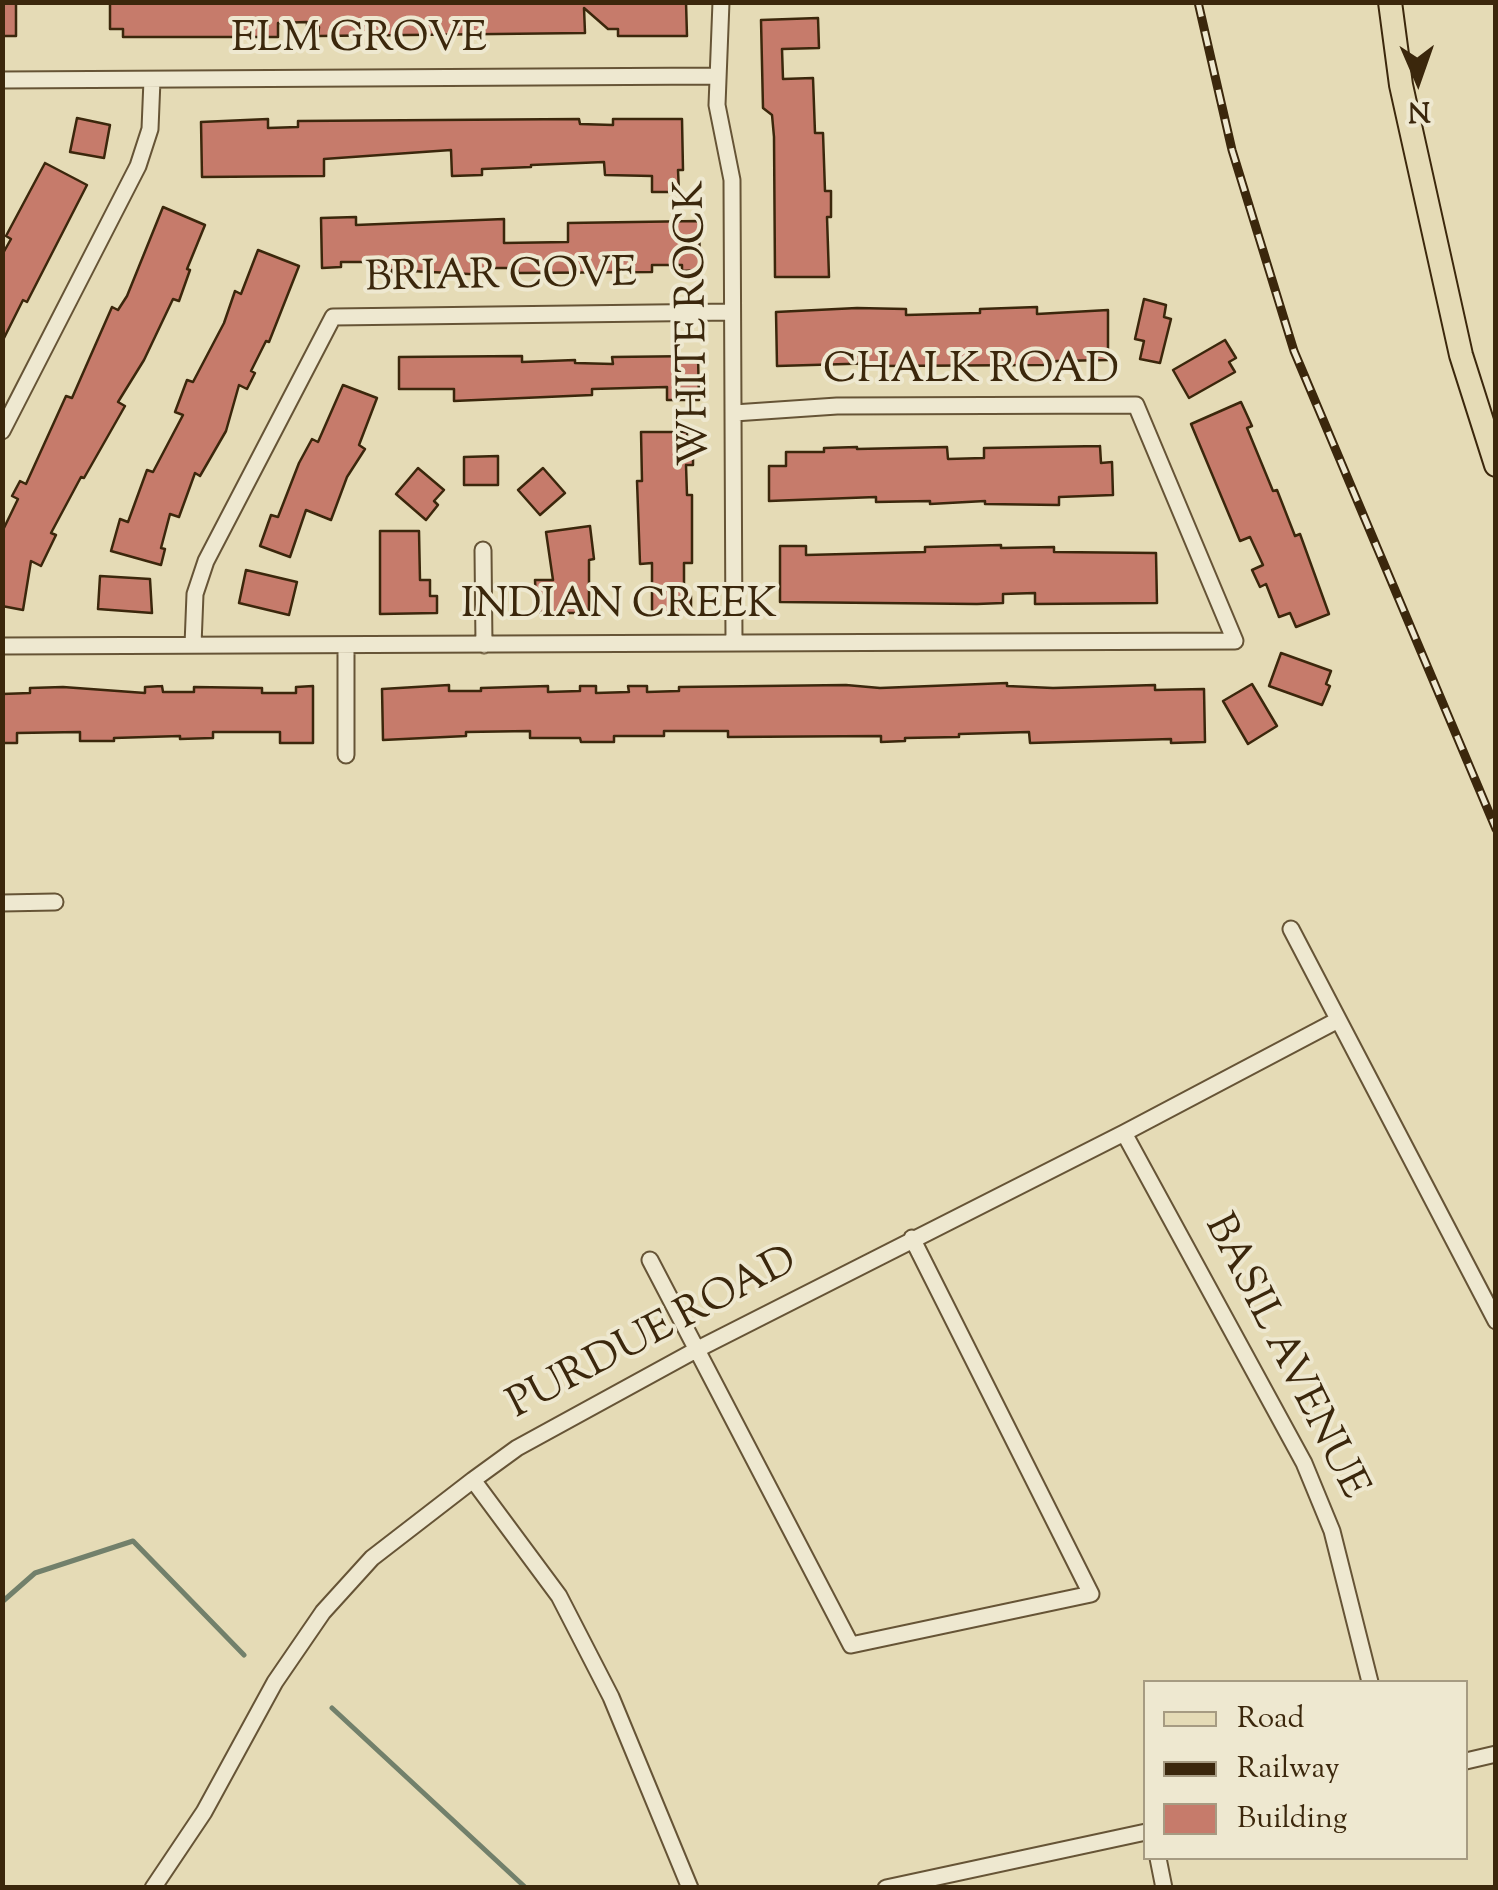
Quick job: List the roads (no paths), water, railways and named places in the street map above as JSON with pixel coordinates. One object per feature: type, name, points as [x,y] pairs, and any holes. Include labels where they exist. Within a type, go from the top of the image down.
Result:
[{"type":"main road","points":[[1390,2],[1401,85],[1452,318],[1496,466]]},
{"type":"street","name":"WHITE ROCK","points":[[720,2],[717,105],[732,180],[734,643]]},
{"type":"street","name":"ELM GROVE","points":[[2,80],[716,76]]},
{"type":"street","points":[[2,431],[138,166],[150,129],[152,80]]},
{"type":"street","name":"BRIAR COVE","points":[[193,645],[195,594],[206,561],[333,317],[732,312]]},
{"type":"street","name":"CHALK ROAD","points":[[734,413],[837,406],[1136,405],[1235,642]]},
{"type":"street","points":[[483,550],[484,645]]},
{"type":"street","name":"INDIAN CREEK","points":[[2,646],[1235,642]]},
{"type":"street","points":[[346,645],[346,755]]},
{"type":"street","points":[[2,903],[55,902]]},
{"type":"street","points":[[1290,930],[1496,1321]]},
{"type":"street","name":"PURDUE ROAD","points":[[153,1888],[204,1812],[275,1682],[323,1612],[372,1558],[473,1480],[517,1448],[696,1350],[1338,1020]]},
{"type":"street","name":"BASIL AVENUE","points":[[1124,1132],[1304,1463],[1332,1531],[1369,1680]]},
{"type":"street","points":[[650,1260],[851,1646],[1091,1594],[912,1238]]},
{"type":"street","points":[[473,1480],[559,1596],[610,1696],[690,1888]]},
{"type":"street","points":[[1468,1761],[1496,1754]]},
{"type":"street","points":[[886,1888],[1143,1833]]},
{"type":"street","points":[[1158,1860],[1164,1888]]},
{"type":"waterway","points":[[2,1602],[35,1573],[133,1541],[244,1655]]},
{"type":"waterway","points":[[332,1708],[526,1888]]},
{"type":"railway","points":[[1198,2],[1232,150],[1294,351],[1496,829]]}]
